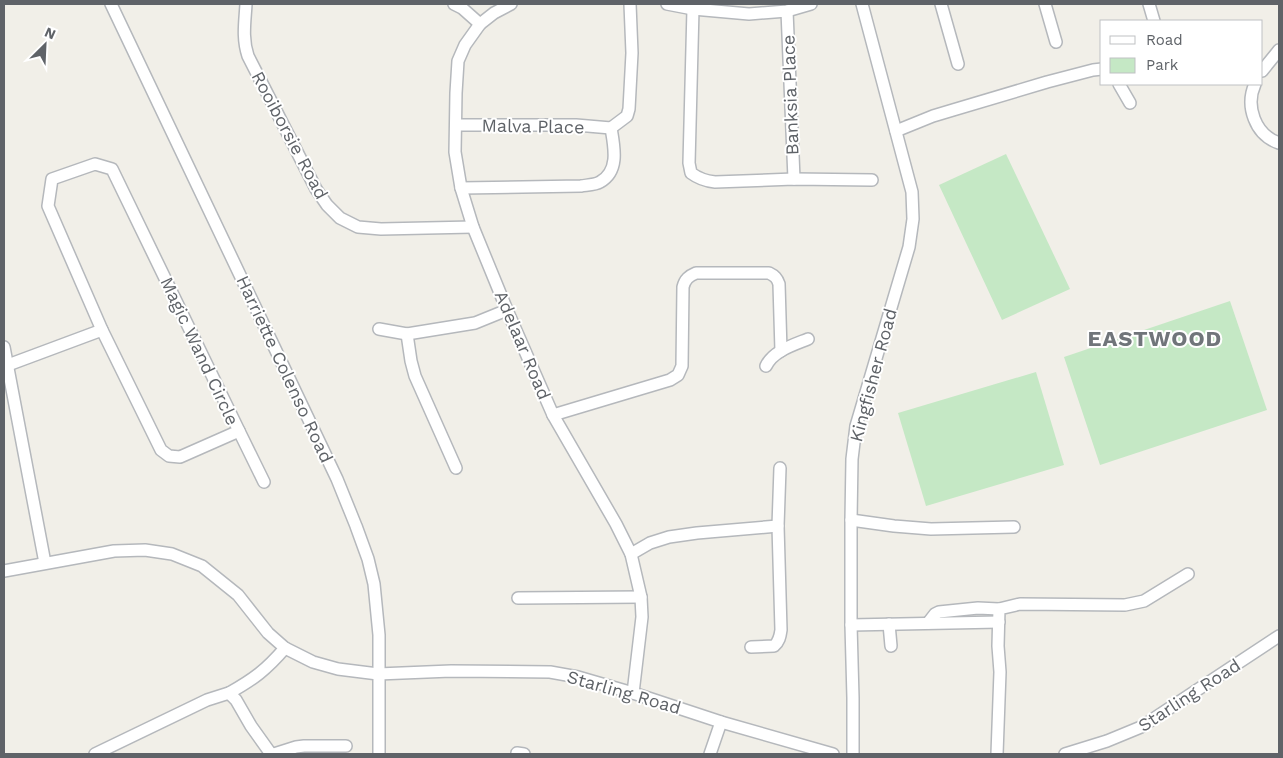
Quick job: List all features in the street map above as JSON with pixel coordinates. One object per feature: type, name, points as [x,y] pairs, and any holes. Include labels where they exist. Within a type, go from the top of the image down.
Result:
[{"type":"street","name":"Harriette Colenso Road","points":[[111,4],[337,479],[368,559],[374,584],[379,636],[379,754]]},
{"type":"street","name":"Rooiborsie Road","points":[[246,4],[244,34],[248,56],[316,190],[327,206],[340,218],[358,227],[381,229],[474,226]]},
{"type":"street","points":[[454,4],[462,8],[480,24]]},
{"type":"street","name":"Adelaar Road","points":[[511,4],[494,13],[480,24],[465,45],[458,61],[455,152],[461,188],[507,310],[553,415],[616,524],[631,554],[642,597],[642,617],[633,693]]},
{"type":"street","points":[[461,188],[581,186],[601,182],[608,176],[614,165],[611,128],[625,118],[628,113],[632,53],[630,4]]},
{"type":"street","points":[[667,4],[692,9],[787,11],[811,4]]},
{"type":"street","name":"Kingfisher Road","points":[[853,754],[852,459],[856,426],[909,248],[912,229],[912,192],[862,4]]},
{"type":"street","points":[[941,4],[958,64]]},
{"type":"street","points":[[1044,4],[1056,42]]},
{"type":"street","points":[[1149,4],[1154,20]]},
{"type":"street","points":[[692,9],[691,173],[707,182],[794,179],[872,180]]},
{"type":"street","name":"Banksia Place","points":[[787,11],[794,179]]},
{"type":"street","points":[[1263,69],[1279,50]]},
{"type":"street","points":[[896,131],[933,116],[1047,82],[1100,69]]},
{"type":"street","points":[[1120,85],[1130,103]]},
{"type":"street","points":[[1255,85],[1250,102],[1252,113],[1264,134],[1279,143]]},
{"type":"street","name":"Malva Place","points":[[456,125],[576,125],[611,128]]},
{"type":"street","name":"Magic Wand Circle","points":[[95,164],[112,169],[239,431],[180,457],[169,456],[161,450],[102,330],[48,206],[52,179],[95,164]]},
{"type":"street","points":[[553,415],[670,380],[678,374],[682,366],[684,280],[696,273],[769,273],[774,275],[779,284],[781,351]]},
{"type":"street","points":[[378,329],[407,334],[475,322],[507,310]]},
{"type":"street","points":[[8,365],[102,330]]},
{"type":"street","points":[[407,334],[415,376],[456,468]]},
{"type":"street","points":[[766,366],[770,358],[808,339]]},
{"type":"street","points":[[4,347],[45,563]]},
{"type":"street","points":[[239,431],[264,482]]},
{"type":"street","points":[[751,647],[774,646],[780,638],[778,526],[780,468]]},
{"type":"street","points":[[851,520],[930,529],[1014,527]]},
{"type":"street","points":[[631,554],[650,543],[670,536],[778,526]]},
{"type":"street","name":"Starling Road","points":[[4,571],[114,551],[145,550],[172,554],[202,566],[238,595],[268,632],[285,648],[313,662],[378,674],[450,671],[550,672],[578,677],[721,722],[833,754]]},
{"type":"street","points":[[928,623],[939,612],[978,608],[999,609],[1020,604],[1125,605],[1137,603],[1144,601],[1188,574]]},
{"type":"street","points":[[518,598],[642,597]]},
{"type":"street","points":[[997,754],[1000,672],[998,646],[999,609]]},
{"type":"street","points":[[852,626],[999,622]]},
{"type":"street","points":[[890,624],[891,646]]},
{"type":"street","name":"Starling Road","points":[[1065,754],[1107,741],[1141,727],[1279,636]]},
{"type":"street","points":[[95,754],[206,700],[228,693],[252,680],[270,665],[285,648]]},
{"type":"street","points":[[228,693],[236,700],[251,726],[272,754],[304,746],[346,746]]},
{"type":"street","points":[[710,754],[721,722]]},
{"type":"green space","points":[[1006,154],[1070,289],[1002,320],[939,185]]},
{"type":"green space","points":[[1230,301],[1267,410],[1100,465],[1064,357]]},
{"type":"green space","points":[[1036,372],[1064,465],[926,506],[898,413]]},
{"type":"district","name":"EASTWOOD","points":[[1155,338]]}]
